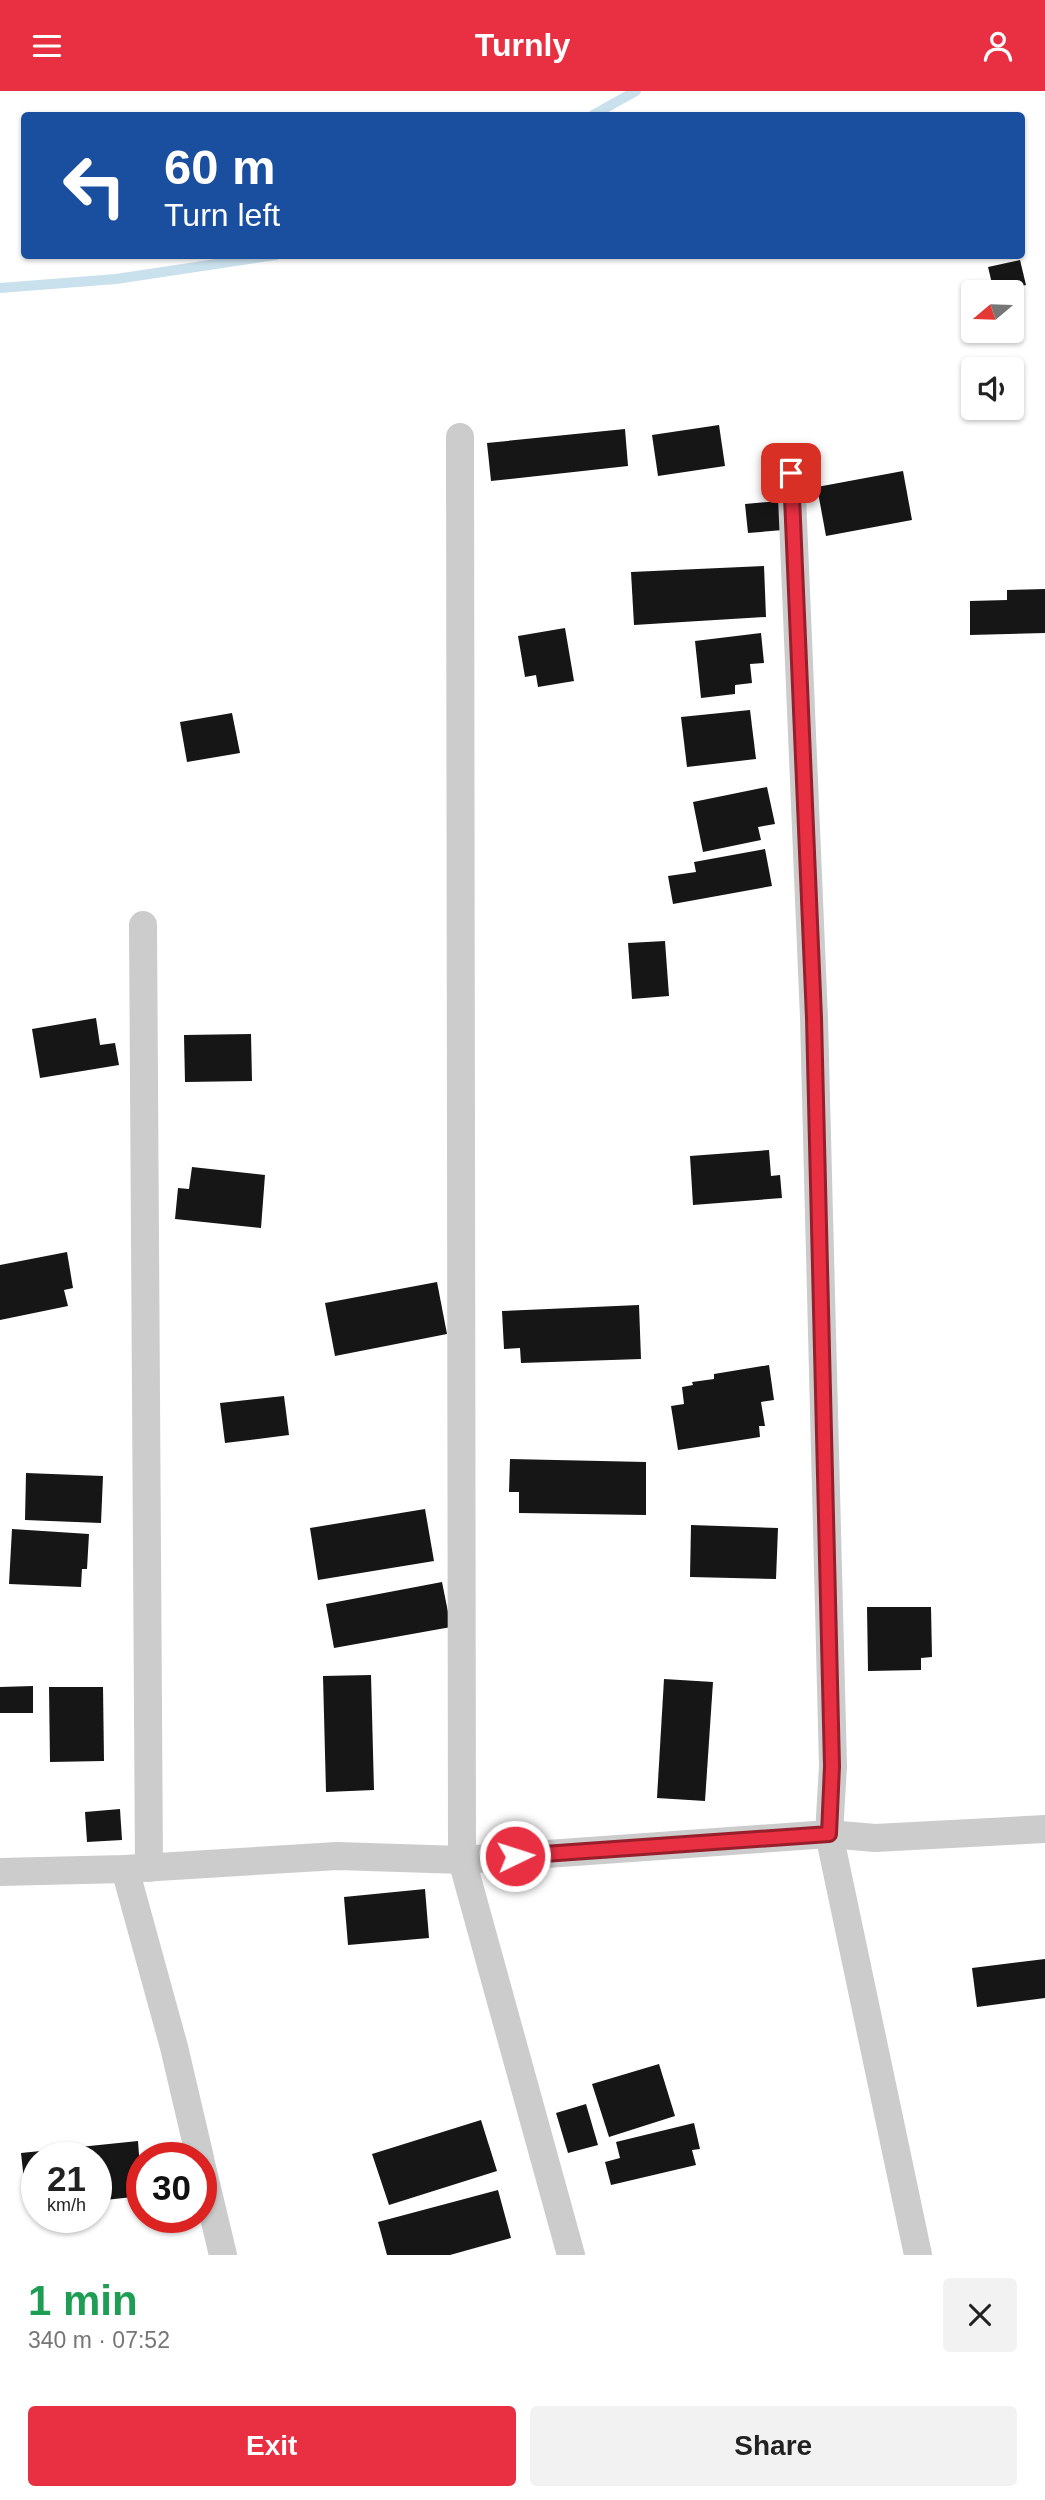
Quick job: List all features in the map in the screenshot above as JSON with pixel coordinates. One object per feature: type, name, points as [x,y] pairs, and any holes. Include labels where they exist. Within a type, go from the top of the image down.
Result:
[{"type":"street","points":[[460,437],[462,1860],[571,2255]]},
{"type":"street","points":[[791,473],[814,1018],[832,1766],[829,1834],[918,2255]]},
{"type":"street","points":[[143,925],[137,1868],[196,2142]]},
{"type":"street","points":[[0,1872],[137,1868],[337,1856],[462,1860],[829,1834],[875,1838],[1045,1829]]},
{"type":"street","points":[[217,2230],[223,2255]]},
{"type":"building","points":[[1020,260],[1026,285],[1024,280],[991,280],[988,267]]},
{"type":"building","points":[[719,425],[725,466],[658,476],[652,435]]},
{"type":"building","points":[[625,429],[628,466],[491,481],[487,443]]},
{"type":"building","points":[[903,471],[912,520],[826,536],[817,487]]},
{"type":"building","points":[[780,501],[783,530],[748,533],[745,504]]},
{"type":"building","points":[[764,566],[766,617],[634,625],[631,572]]},
{"type":"building","points":[[1045,589],[1045,633],[970,635],[970,601],[1007,600],[1007,590]]},
{"type":"building","points":[[565,628],[574,681],[538,687],[536,675],[525,677],[518,636]]},
{"type":"building","points":[[761,633],[764,663],[750,664],[752,683],[735,685],[735,694],[701,698],[695,641]]},
{"type":"building","points":[[750,710],[756,759],[687,767],[681,717]]},
{"type":"building","points":[[232,713],[240,753],[187,762],[180,722]]},
{"type":"building","points":[[767,787],[775,824],[758,827],[761,840],[703,852],[693,802]]},
{"type":"building","points":[[765,849],[772,886],[673,904],[668,876],[696,872],[694,862]]},
{"type":"building","points":[[665,941],[669,996],[632,999],[628,943]]},
{"type":"building","points":[[96,1018],[100,1045],[115,1043],[119,1065],[40,1078],[32,1029]]},
{"type":"building","points":[[251,1034],[252,1081],[185,1082],[184,1035]]},
{"type":"building","points":[[769,1150],[771,1176],[780,1175],[782,1198],[693,1205],[690,1156]]},
{"type":"building","points":[[192,1167],[265,1175],[261,1228],[175,1219],[178,1188],[189,1189]]},
{"type":"building","points":[[67,1252],[73,1288],[64,1290],[68,1306],[0,1320],[0,1265]]},
{"type":"building","points":[[437,1282],[447,1334],[335,1356],[325,1303]]},
{"type":"building","points":[[639,1305],[641,1359],[521,1363],[520,1348],[504,1349],[502,1311]]},
{"type":"building","points":[[769,1365],[774,1400],[761,1402],[765,1426],[759,1426],[760,1437],[678,1450],[671,1406],[684,1404],[682,1387],[693,1385],[692,1382],[714,1379],[714,1374]]},
{"type":"building","points":[[284,1396],[289,1435],[225,1443],[220,1403]]},
{"type":"building","points":[[510,1459],[646,1462],[646,1515],[519,1513],[519,1492],[509,1492]]},
{"type":"building","points":[[26,1473],[103,1476],[101,1523],[25,1520]]},
{"type":"building","points":[[425,1509],[434,1561],[318,1580],[310,1528]]},
{"type":"building","points":[[691,1525],[778,1528],[776,1579],[690,1577]]},
{"type":"building","points":[[12,1529],[89,1534],[87,1569],[82,1569],[81,1587],[9,1584]]},
{"type":"building","points":[[442,1582],[451,1627],[334,1648],[326,1604]]},
{"type":"building","points":[[867,1607],[931,1607],[932,1657],[921,1658],[921,1670],[868,1671]]},
{"type":"building","points":[[371,1675],[374,1790],[326,1792],[323,1676]]},
{"type":"building","points":[[664,1679],[713,1682],[705,1801],[657,1798]]},
{"type":"building","points":[[33,1686],[33,1713],[0,1713],[0,1687]]},
{"type":"building","points":[[49,1687],[103,1687],[104,1761],[50,1762]]},
{"type":"building","points":[[120,1809],[122,1840],[87,1842],[85,1812]]},
{"type":"building","points":[[425,1889],[429,1938],[348,1945],[344,1897]]},
{"type":"building","points":[[1045,1959],[1045,1998],[977,2007],[972,1968]]},
{"type":"building","points":[[659,2064],[675,2116],[609,2137],[592,2084]]},
{"type":"building","points":[[586,2104],[598,2145],[568,2153],[556,2113]]},
{"type":"building","points":[[481,2120],[497,2171],[389,2205],[372,2154]]},
{"type":"building","points":[[694,2123],[700,2149],[692,2150],[696,2165],[611,2185],[605,2162],[620,2158],[616,2142]]},
{"type":"building","points":[[126,2142],[126,2198],[112,2199],[112,2144]]},
{"type":"building","points":[[498,2190],[511,2238],[450,2255],[387,2255],[378,2222]]},
{"type":"waterway","points":[[598,112],[636,91]]},
{"type":"waterway","points":[[0,288],[116,279],[249,259]]},
{"type":"route","points":[[515,1856],[829,1834],[832,1766],[814,1018],[791,473]]}]
